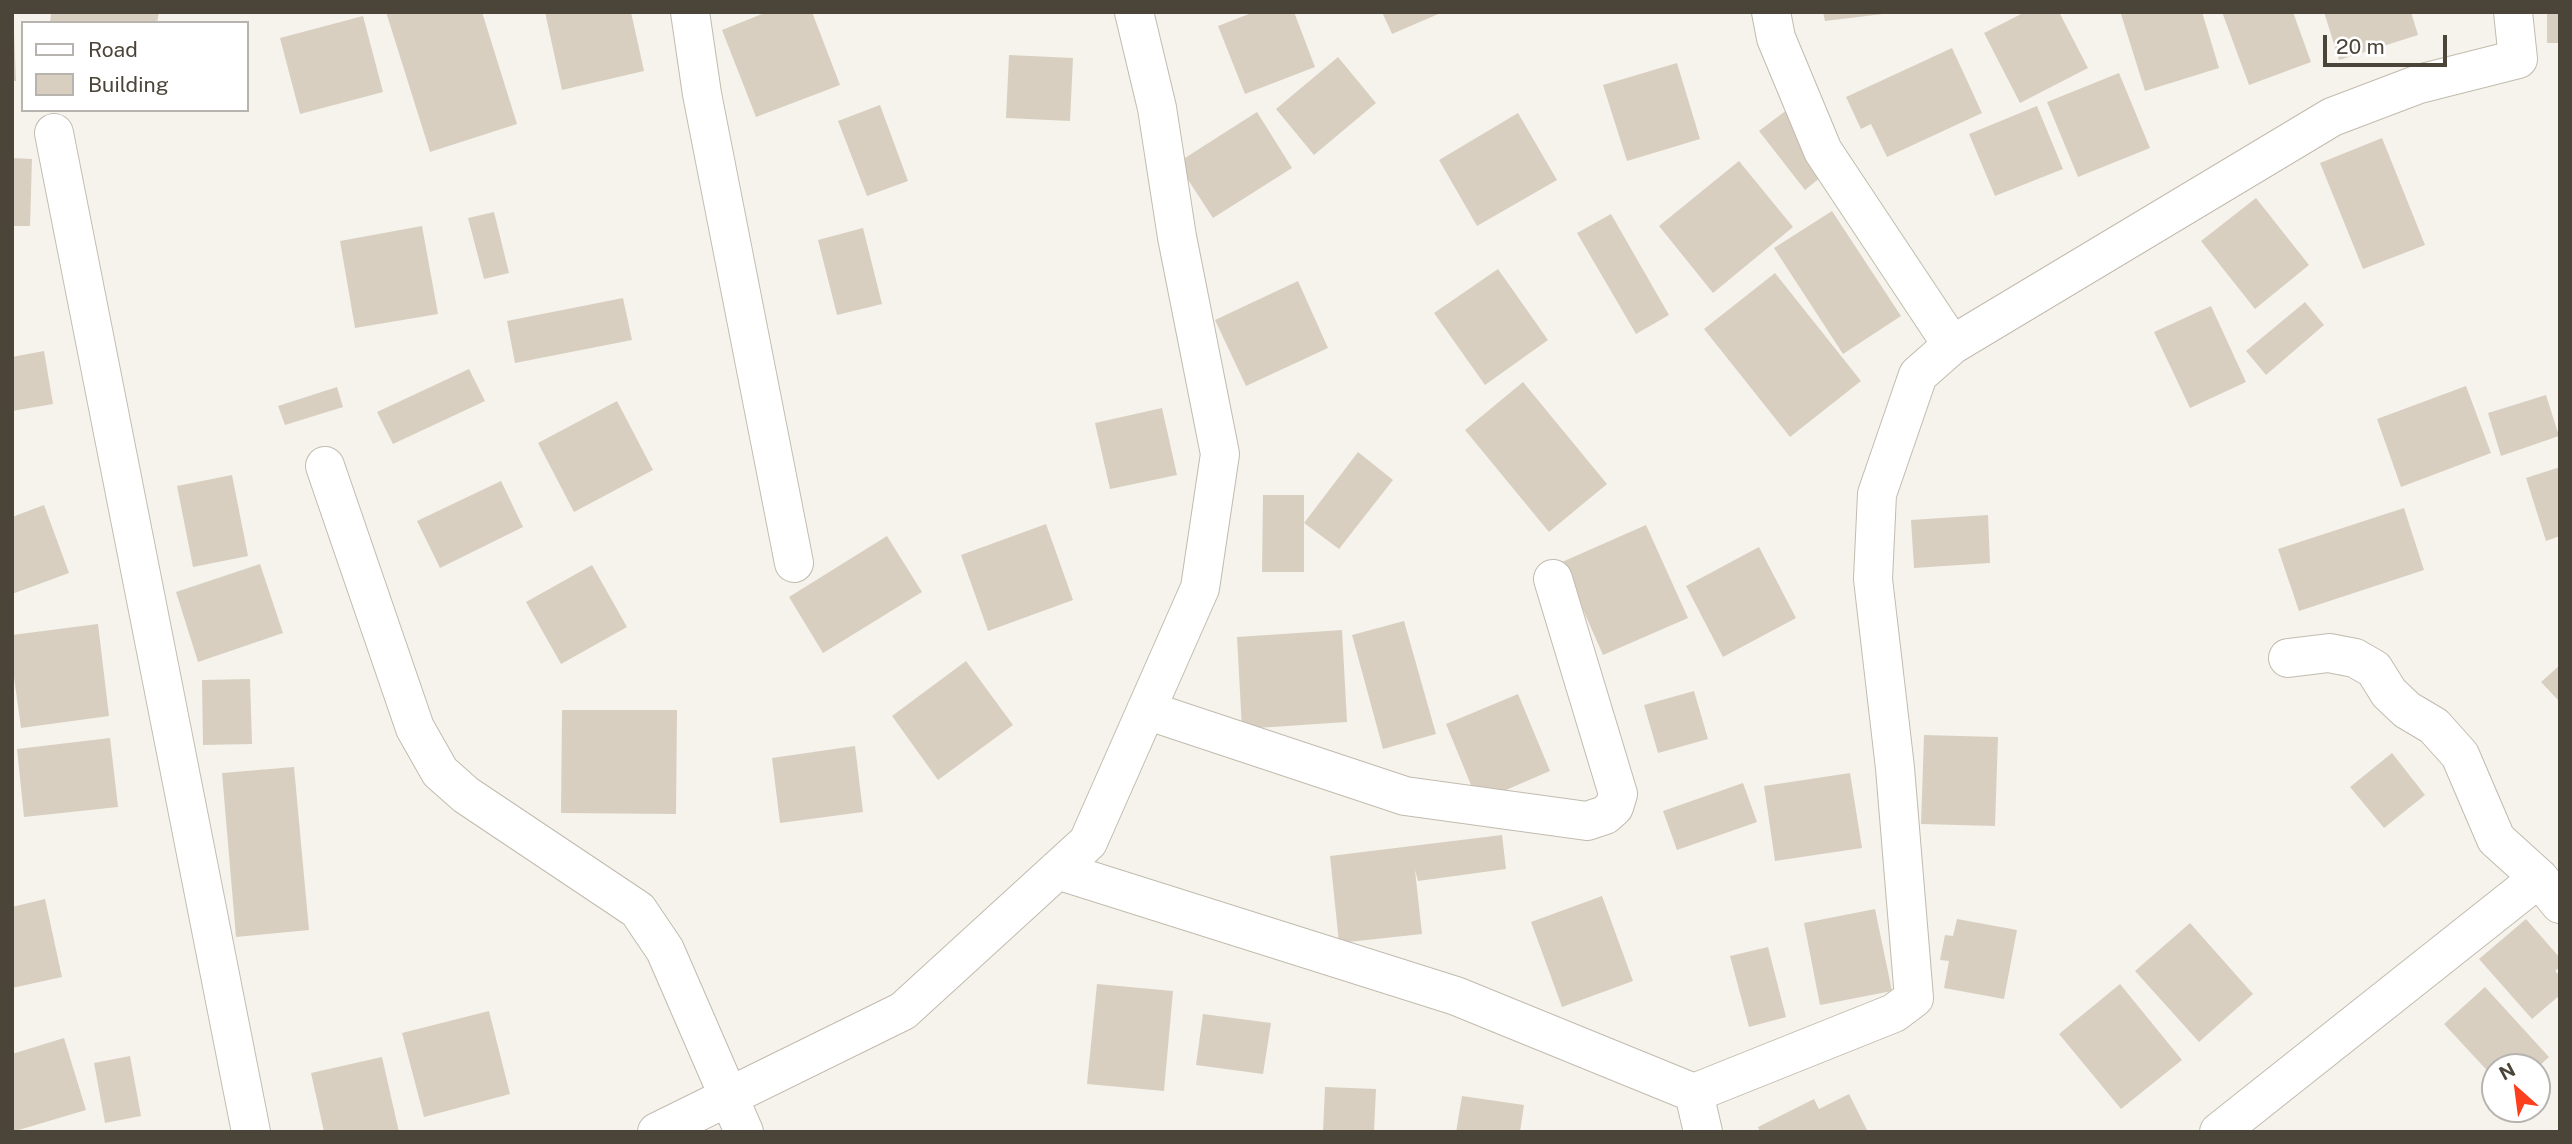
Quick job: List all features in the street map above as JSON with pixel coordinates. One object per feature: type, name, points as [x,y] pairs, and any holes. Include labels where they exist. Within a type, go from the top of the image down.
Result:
[{"type":"street","points":[[690,12],[794,563]]},
{"type":"street","points":[[657,1132],[903,1010],[1088,842],[1200,588],[1220,454],[1177,237],[1157,108],[1134,12]]},
{"type":"street","points":[[1771,12],[1776,38],[1823,151],[1952,345]]},
{"type":"street","points":[[1057,870],[1457,996],[1694,1093],[1894,1013],[1914,998],[1895,768],[1873,579],[1877,494],[1918,375],[1952,345],[2332,117],[2419,84],[2518,59],[2513,12]]},
{"type":"street","points":[[54,133],[251,1132]]},
{"type":"street","points":[[325,466],[415,727],[440,772],[467,794],[638,910],[665,950],[744,1132]]},
{"type":"street","points":[[1146,710],[1405,796],[1587,821],[1605,815],[1614,807],[1618,794],[1552,579]]},
{"type":"street","points":[[2219,1132],[2549,891],[2496,839],[2460,755],[2434,726],[2407,710],[2389,693],[2374,669],[2355,659],[2329,653],[2288,658]]},
{"type":"street","points":[[1694,1093],[1703,1132]]},
{"type":"building","points":[[51,12],[159,12],[157,21],[50,21]]},
{"type":"building","points":[[386,12],[482,12],[517,124],[430,152]]},
{"type":"building","points":[[545,12],[631,12],[644,71],[562,90]]},
{"type":"building","points":[[767,12],[812,12],[840,85],[756,117],[722,30]]},
{"type":"building","points":[[1254,12],[1294,12],[1315,67],[1245,94],[1218,26]]},
{"type":"building","points":[[1382,12],[1443,12],[1392,34]]},
{"type":"building","points":[[1823,12],[1883,12],[1883,14],[1825,21]]},
{"type":"building","points":[[2025,12],[2059,12],[2088,68],[2020,103],[1984,33]]},
{"type":"building","points":[[2202,12],[2219,68],[2145,91],[2121,14]]},
{"type":"building","points":[[2222,12],[2293,12],[2311,62],[2249,85]]},
{"type":"building","points":[[2324,12],[2411,12],[2418,35],[2339,60]]},
{"type":"building","points":[[2547,12],[2560,12],[2560,43],[2547,43]]},
{"type":"building","points":[[363,16],[383,92],[300,114],[280,38]]},
{"type":"building","points":[[14,31],[16,81],[12,81]]},
{"type":"building","points":[[1952,48],[1982,113],[1887,157],[1871,124],[1861,129],[1846,97]]},
{"type":"building","points":[[1009,55],[1073,58],[1070,121],[1006,118]]},
{"type":"building","points":[[1338,57],[1376,103],[1314,155],[1276,109]]},
{"type":"building","points":[[1677,63],[1700,139],[1627,161],[1603,85]]},
{"type":"building","points":[[2119,73],[2150,148],[2078,177],[2047,102]]},
{"type":"building","points":[[880,105],[908,181],[867,196],[838,121]]},
{"type":"building","points":[[1792,106],[1837,164],[1805,190],[1759,131]]},
{"type":"building","points":[[2037,106],[2063,169],[1995,196],[1969,134]]},
{"type":"building","points":[[1257,112],[1292,168],[1213,218],[1177,163]]},
{"type":"building","points":[[1518,113],[1557,180],[1477,226],[1439,160]]},
{"type":"building","points":[[2382,138],[2425,245],[2363,269],[2320,163]]},
{"type":"building","points":[[12,158],[32,159],[30,226],[12,226]]},
{"type":"building","points":[[1739,161],[1793,227],[1713,293],[1659,226]]},
{"type":"building","points":[[2256,198],[2309,265],[2255,309],[2201,241]]},
{"type":"building","points":[[1832,211],[1901,316],[1843,354],[1774,248]]},
{"type":"building","points":[[494,212],[509,273],[484,279],[468,218]]},
{"type":"building","points":[[1611,214],[1669,315],[1636,334],[1577,233]]},
{"type":"building","points":[[422,226],[438,314],[355,328],[340,241]]},
{"type":"building","points":[[863,228],[882,304],[837,315],[818,240]]},
{"type":"building","points":[[1498,269],[1548,340],[1485,385],[1434,313]]},
{"type":"building","points":[[1775,273],[1861,381],[1790,437],[1704,329]]},
{"type":"building","points":[[1298,281],[1328,348],[1246,386],[1215,320]]},
{"type":"building","points":[[623,298],[632,340],[515,363],[507,321]]},
{"type":"building","points":[[2305,302],[2324,325],[2266,375],[2246,351]]},
{"type":"building","points":[[2211,306],[2246,382],[2190,408],[2154,332]]},
{"type":"building","points":[[44,351],[53,404],[12,411],[12,357]]},
{"type":"building","points":[[469,369],[485,401],[393,444],[377,412]]},
{"type":"building","points":[[1523,382],[1607,484],[1549,532],[1465,430]]},
{"type":"building","points":[[2466,386],[2491,453],[2401,487],[2377,419]]},
{"type":"building","points":[[337,387],[343,407],[285,425],[278,406]]},
{"type":"building","points":[[2546,395],[2559,436],[2501,456],[2488,413]]},
{"type":"building","points":[[617,401],[653,470],[574,512],[538,443]]},
{"type":"building","points":[[1162,408],[1177,475],[1110,489],[1095,423]]},
{"type":"building","points":[[1358,452],[1393,480],[1339,549],[1304,523]]},
{"type":"building","points":[[2560,467],[2560,536],[2546,541],[2526,478]]},
{"type":"building","points":[[232,475],[248,556],[193,567],[177,486]]},
{"type":"building","points":[[501,481],[523,527],[440,568],[417,521]]},
{"type":"building","points":[[1263,495],[1304,495],[1304,572],[1262,572]]},
{"type":"building","points":[[44,505],[69,573],[12,594],[12,517]]},
{"type":"building","points":[[2404,508],[2424,570],[2299,611],[2278,549]]},
{"type":"building","points":[[1988,515],[1990,563],[1914,568],[1911,520]]},
{"type":"building","points":[[1046,524],[1073,600],[988,631],[961,555]]},
{"type":"building","points":[[1646,525],[1688,618],[1603,655],[1562,562]]},
{"type":"building","points":[[887,536],[922,592],[823,653],[789,597]]},
{"type":"building","points":[[1759,547],[1796,618],[1723,657],[1686,586]]},
{"type":"building","points":[[260,564],[283,633],[198,662],[176,592]]},
{"type":"building","points":[[592,565],[627,627],[561,664],[526,602]]},
{"type":"building","points":[[1404,621],[1436,734],[1383,749],[1352,635]]},
{"type":"building","points":[[98,624],[109,716],[21,728],[12,663],[12,635]]},
{"type":"building","points":[[1342,630],[1347,722],[1242,729],[1237,637]]},
{"type":"building","points":[[966,661],[1013,725],[938,780],[892,716]]},
{"type":"building","points":[[2560,665],[2560,702],[2541,682]]},
{"type":"building","points":[[250,679],[252,744],[203,745],[202,680]]},
{"type":"building","points":[[1694,691],[1708,739],[1658,753],[1644,705]]},
{"type":"building","points":[[1518,694],[1550,771],[1478,802],[1446,724]]},
{"type":"building","points":[[562,710],[677,710],[676,814],[561,813]]},
{"type":"building","points":[[1924,735],[1998,737],[1995,826],[1921,824]]},
{"type":"building","points":[[110,738],[118,807],[24,817],[17,749]]},
{"type":"building","points":[[855,746],[863,812],[780,823],[772,758]]},
{"type":"building","points":[[2392,753],[2425,795],[2384,828],[2350,787]]},
{"type":"building","points":[[294,767],[309,930],[236,937],[222,773]]},
{"type":"building","points":[[1850,773],[1862,848],[1775,861],[1764,786]]},
{"type":"building","points":[[1743,783],[1757,822],[1677,850],[1663,811]]},
{"type":"building","points":[[1502,835],[1506,869],[1418,881],[1415,870],[1422,934],[1339,943],[1330,856]]},
{"type":"building","points":[[1602,896],[1633,981],[1562,1007],[1531,922]]},
{"type":"building","points":[[45,899],[62,977],[12,988],[12,907]]},
{"type":"building","points":[[1875,909],[1892,991],[1820,1005],[1804,923]]},
{"type":"building","points":[[1957,919],[2017,930],[2004,999],[1944,988],[1949,961],[1940,960],[1945,935],[1953,936]]},
{"type":"building","points":[[2526,919],[2560,958],[2560,967],[2555,971],[2560,976],[2560,995],[2532,1019],[2479,959]]},
{"type":"building","points":[[2190,923],[2253,994],[2199,1042],[2135,971]]},
{"type":"building","points":[[1768,947],[1786,1017],[1749,1027],[1730,956]]},
{"type":"building","points":[[1097,984],[1173,991],[1164,1091],[1087,1084]]},
{"type":"building","points":[[2120,984],[2182,1060],[2121,1109],[2059,1034]]},
{"type":"building","points":[[2485,987],[2545,1053],[2481,1053],[2481,1064],[2444,1024]]},
{"type":"building","points":[[489,1011],[510,1094],[424,1117],[402,1033]]},
{"type":"building","points":[[1203,1014],[1271,1023],[1263,1074],[1196,1065]]},
{"type":"building","points":[[64,1038],[86,1110],[12,1132],[12,1054]]},
{"type":"building","points":[[130,1056],[141,1116],[105,1123],[94,1063]]},
{"type":"building","points":[[382,1057],[399,1132],[324,1132],[311,1073]]},
{"type":"building","points":[[1325,1087],[1376,1089],[1374,1132],[1323,1132]]},
{"type":"building","points":[[1849,1094],[1868,1132],[1760,1132],[1758,1127],[1814,1099],[1819,1109]]},
{"type":"building","points":[[1462,1096],[1524,1105],[1520,1132],[1456,1132]]}]
